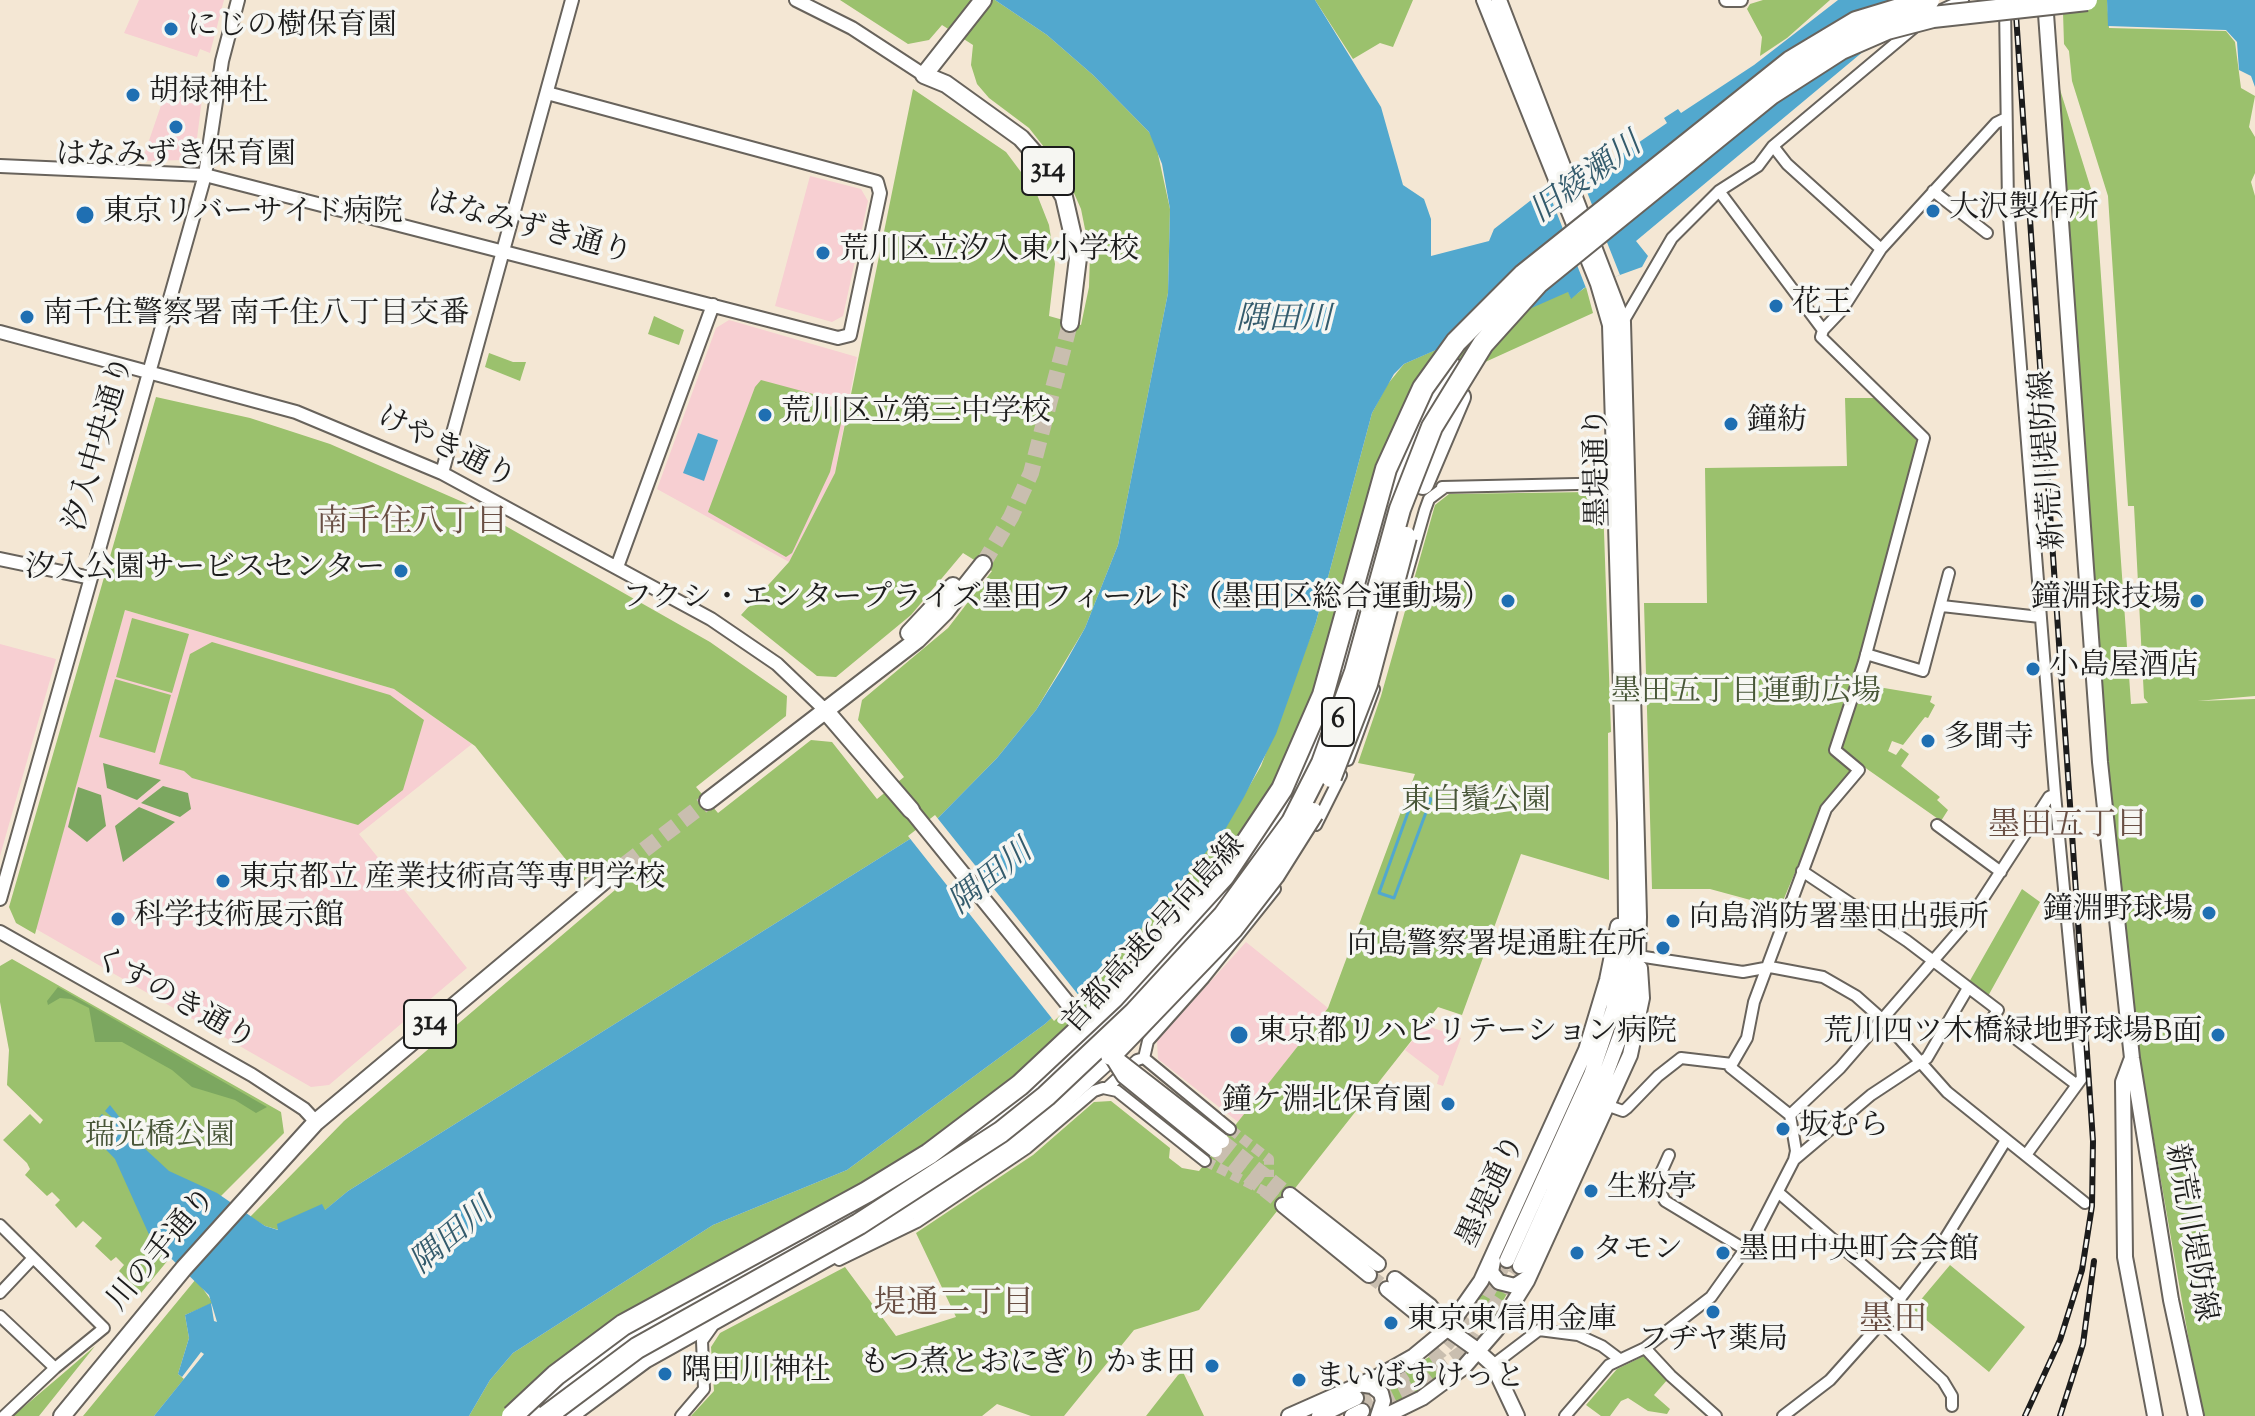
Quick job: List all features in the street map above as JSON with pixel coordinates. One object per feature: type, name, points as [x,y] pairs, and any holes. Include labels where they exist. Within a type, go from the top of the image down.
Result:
[{"type":"highway","name":"首都高速6号向島線","points":[[512,1416],[556,1375],[623,1325],[867,1192],[983,1115],[1080,1031],[1203,901],[1246,847],[1298,757],[1323,695],[1383,479],[1411,411],[1456,342],[1523,275],[1791,61],[1856,22],[1929,0]]},
{"type":"highway","name":"首都高速6号向島線","points":[[546,1416],[637,1348],[859,1224],[1001,1132],[1046,1096],[1134,1013],[1224,915],[1292,822],[1322,763],[1355,672],[1400,509],[1420,453],[1446,399],[1510,312],[1580,247],[1771,94],[1841,49],[1887,29],[1933,17],[2087,0]]},
{"type":"highway","points":[[566,1416],[644,1358],[959,1182],[1020,1138],[1111,1055],[1233,928],[1296,842],[1329,782],[1355,718],[1413,512],[1442,432],[1493,346],[1580,247]]},
{"type":"highway","points":[[524,1416],[643,1330],[874,1203],[938,1162],[1042,1084],[1213,909],[1268,838],[1295,793],[1329,716],[1388,503],[1437,386],[1466,342],[1523,275]]},
{"type":"main road","points":[[924,75],[983,0]]},
{"type":"main road","name":"墨堤通り","points":[[1484,0],[1564,183]]},
{"type":"main road","name":"墨堤通り","points":[[1499,0],[1564,183],[1603,282],[1623,322],[1625,895],[1607,980],[1586,1050],[1513,1263]]},
{"type":"main road","name":"新荒川堤防線","points":[[2045,0],[2100,762],[2132,1058],[2171,1300],[2196,1416]]},
{"type":"main road","name":"314","points":[[924,75],[940,92],[1014,145],[1036,171],[1054,201],[1068,259],[1065,322]]},
{"type":"main road","name":"墨堤通り","points":[[1319,1416],[1357,1402],[1399,1366],[1450,1330],[1481,1281],[1513,1263],[1609,1106],[1630,1055],[1642,998],[1622,483],[1611,338],[1603,282]]},
{"type":"main road","points":[[708,801],[824,709],[910,632],[978,561]]},
{"type":"main road","points":[[824,709],[911,810],[1111,1055],[1222,1140]]},
{"type":"main road","name":"川の手通り","points":[[62,1416],[262,1179],[316,1122],[606,879]]},
{"type":"main road","name":"墨堤通り","points":[[1385,1416],[1448,1380],[1476,1349],[1513,1263],[1614,1055],[1629,1007],[1638,956]]},
{"type":"main road","name":"新荒川堤防線","points":[[2132,1058],[2123,1082],[2128,1282],[2155,1416]]},
{"type":"main road","points":[[1287,1200],[1373,1270]]},
{"type":"main road","points":[[1391,1284],[1419,1315],[1450,1330],[1493,1365],[1517,1416]]},
{"type":"main road","points":[[1357,1402],[1372,1386],[1381,1393],[1383,1401],[1378,1416]]},
{"type":"main road","name":"墨堤通り","points":[[1289,1416],[1357,1402]]},
{"type":"street","name":"汐入中央通り","points":[[0,899],[205,175],[222,61],[238,0]]},
{"type":"street","points":[[442,473],[572,0]]},
{"type":"street","points":[[796,0],[852,28],[924,75]]},
{"type":"street","points":[[1726,0],[1741,0]]},
{"type":"street","points":[[1623,322],[1672,238],[1719,191],[1758,166],[1773,146],[1918,24],[1963,0]]},
{"type":"street","points":[[2005,0],[2008,204],[2040,617],[2082,1078],[2026,1155]]},
{"type":"street","name":"はなみずき通り","points":[[0,166],[205,175],[838,338],[848,337],[856,315],[878,205],[877,182],[547,93]]},
{"type":"street","points":[[1609,1106],[1623,1111],[1681,1058],[1732,1064],[1747,1038],[1765,970],[1826,809],[1859,770],[1835,750],[1866,654],[1924,438],[1821,337],[1881,249],[1996,123],[2006,118]]},
{"type":"street","points":[[1773,146],[1787,164],[1881,249]]},
{"type":"street","points":[[1719,191],[1823,330]]},
{"type":"street","points":[[1933,191],[1987,233]]},
{"type":"street","points":[[617,567],[713,305]]},
{"type":"street","name":"けやき通り","points":[[0,332],[150,370],[317,419],[442,473],[617,567],[751,645],[799,683],[824,709]]},
{"type":"street","points":[[1425,510],[1414,524],[1405,527],[1391,517],[1399,493],[1428,486],[1622,483]]},
{"type":"street","points":[[1144,1058],[1148,1041],[1266,902],[1329,802],[1370,704],[1429,499],[1445,487]]},
{"type":"street","points":[[0,559],[91,578]]},
{"type":"street","points":[[1866,654],[1923,671],[1949,573]]},
{"type":"street","points":[[1942,606],[2040,617]]},
{"type":"street","points":[[1790,1115],[1840,1068],[1971,917],[2049,797],[2055,794]]},
{"type":"street","points":[[1937,825],[2001,872]]},
{"type":"street","points":[[1802,871],[1998,1010],[1991,1020],[2077,1085]]},
{"type":"street","name":"くすのき通り","points":[[0,932],[252,1075],[304,1109],[316,1122]]},
{"type":"street","points":[[1638,956],[1743,972],[1770,967],[1823,977],[1856,996],[1922,1061],[1947,1092],[2085,1203]]},
{"type":"street","points":[[1794,1160],[1871,1095],[1922,1061],[1968,988]]},
{"type":"street","points":[[681,1416],[704,1389],[702,1341],[709,1329],[804,1277],[917,1222],[1027,1148],[1094,1091],[1108,1087],[1137,1060],[1144,1058]]},
{"type":"street","points":[[1144,1058],[1222,1140]]},
{"type":"street","points":[[1565,1416],[1618,1358],[1645,1348],[1711,1297],[1746,1250],[1779,1193],[1796,1151],[1790,1115],[1730,1067]]},
{"type":"street","points":[[1108,1087],[1205,1161]]},
{"type":"street","points":[[1783,1416],[1830,1380],[1881,1323],[1965,1210],[2006,1140]]},
{"type":"street","points":[[1669,1155],[1656,1184],[1665,1201],[1746,1250]]},
{"type":"street","points":[[1779,1193],[1901,1298]]},
{"type":"street","points":[[0,1225],[104,1328],[4,1416]]},
{"type":"street","points":[[0,1293],[33,1258]]},
{"type":"street","points":[[0,1316],[55,1368]]},
{"type":"street","points":[[1881,1323],[1943,1381],[1952,1396],[1952,1406]]},
{"type":"street","points":[[1493,1365],[1539,1330],[1578,1335],[1602,1346],[1618,1358]]},
{"type":"street","points":[[1645,1348],[1716,1416]]},
{"type":"shaded area","name":"にじの樹保育園","points":[[139,0],[224,0],[210,53],[200,49],[197,57],[124,33]]},
{"type":"shaded area","name":"はなみずき保育園","points":[[167,88],[202,99],[195,154],[186,160],[142,161]]},
{"type":"shaded area","name":"荒川区立汐入東小学校","points":[[810,176],[861,189],[868,201],[843,316],[832,322],[775,306]]},
{"type":"shaded area","name":"荒川区立第三中学校","points":[[729,320],[857,357],[835,473],[789,562],[657,489],[716,328]]},
{"type":"shaded area","name":"東京都立 産業技術高等専門学校","points":[[125,610],[394,689],[472,744],[359,834],[467,968],[329,1085],[311,1087],[36,929]]},
{"type":"shaded area","points":[[0,644],[56,659],[0,856]]},
{"type":"shaded area","points":[[1246,942],[1328,1008],[1238,1122],[1158,1059],[1157,1041]]},
{"type":"shaded area","points":[[1425,1025],[1461,1038],[1443,1086],[1437,1084],[1439,1076],[1405,1050]]},
{"type":"green space","points":[[840,0],[995,0],[1047,35],[1093,75],[1149,132],[1156,145],[1170,209],[1168,293],[1118,545],[1085,628],[1036,710],[997,758],[938,818],[910,839],[348,1191],[324,1211],[322,1205],[279,1230],[265,1226],[250,1217],[344,1121],[615,890],[599,870],[583,881],[475,746],[394,689],[125,610],[35,934],[16,923],[9,907],[156,397],[250,418],[330,444],[465,503],[710,642],[787,696],[786,716],[696,787],[718,813],[811,740],[832,742],[877,799],[904,777],[858,720],[862,700],[948,628],[992,571],[963,553],[911,615],[836,677],[817,676],[741,615],[789,562],[835,473],[913,89],[1006,152],[1036,192],[1049,225],[1055,264],[1049,316],[1081,325],[1089,287],[1090,254],[1081,209],[1066,175],[1029,128],[989,98],[977,84],[971,65],[973,45],[942,25],[929,40],[908,44]]},
{"type":"green space","points":[[1315,0],[1413,0],[1393,47],[1380,43],[1353,59]]},
{"type":"green space","points":[[1763,0],[1830,0],[1787,38],[1760,56],[1762,37],[1747,9],[1750,4]]},
{"type":"green space","points":[[2067,0],[2107,0],[2109,28],[2226,31],[2235,42],[2241,88],[2255,96],[2249,127],[2255,137],[2255,173],[2251,182],[2255,196],[2255,696],[2197,701],[2255,699],[2255,1416],[2202,1416],[2137,1043],[2101,706],[2058,83],[2096,205],[2131,704],[2148,703],[2144,698],[2134,506],[2128,506],[2108,196],[2072,81],[2069,51],[2064,44],[2063,12]]},
{"type":"green space","points":[[1586,287],[1593,313],[1450,378],[1283,801],[1006,1104],[518,1416],[469,1416],[490,1380],[513,1353],[713,1225],[847,1170],[1045,1024],[1102,972],[1225,828],[1261,766],[1316,622],[1372,413],[1387,385],[1404,364],[1568,291],[1571,298]]},
{"type":"green space","points":[[654,316],[684,330],[679,345],[648,334]]},
{"type":"green space","points":[[489,353],[513,362],[526,362],[520,381],[485,367]]},
{"type":"green space","points":[[761,380],[828,398],[829,406],[844,410],[830,472],[792,553],[786,557],[708,512],[755,387]]},
{"type":"green space","name":"墨田五丁目運動広場","points":[[1845,398],[1875,398],[1919,439],[1842,719],[1830,751],[1852,771],[1823,806],[1780,908],[1710,889],[1652,889],[1644,603],[1707,603],[1705,468],[1847,466]]},
{"type":"green space","name":"東白鬚公園","points":[[1590,492],[1603,503],[1611,732],[1608,733],[1609,880],[1521,854],[1462,1015],[1438,1007],[1199,1310],[1134,1330],[1064,1416],[1031,1416],[997,1404],[982,1416],[691,1416],[714,1391],[711,1347],[720,1333],[845,1267],[896,1336],[956,1317],[916,1233],[1033,1155],[1094,1102],[1111,1101],[1170,1148],[1169,1158],[1182,1168],[1199,1171],[1328,1008],[1415,774],[1358,763],[1381,696],[1435,505],[1449,494]]},
{"type":"green space","points":[[132,618],[189,634],[172,693],[116,677]]},
{"type":"green space","points":[[212,642],[390,695],[424,720],[403,790],[358,825],[192,778],[184,771],[159,764],[190,654]]},
{"type":"green space","points":[[115,679],[171,695],[155,753],[99,737]]},
{"type":"green space","points":[[1860,684],[1932,696],[1930,702],[1935,705],[1928,718],[1925,717],[1903,745],[1892,741],[1888,751],[1896,755],[1901,748],[1909,754],[1901,766],[1940,797],[1937,800],[1948,810],[1941,821],[1840,750]]},
{"type":"green space","points":[[103,763],[161,780],[137,800],[107,788]]},
{"type":"green space","points":[[163,786],[188,793],[191,809],[180,817],[141,803]]},
{"type":"green space","points":[[78,787],[101,795],[106,826],[87,842],[68,827]]},
{"type":"green space","points":[[139,807],[175,822],[123,862],[115,826]]},
{"type":"green space","points":[[2022,889],[2040,902],[1987,998],[1968,984]]},
{"type":"green space","name":"瑞光橋公園","points":[[12,959],[281,1112],[284,1133],[219,1198],[141,1293],[119,1271],[124,1265],[116,1257],[111,1261],[95,1246],[102,1238],[83,1221],[76,1228],[55,1205],[60,1200],[52,1192],[47,1196],[25,1175],[30,1169],[27,1163],[3,1140],[30,1114],[40,1124],[43,1120],[7,1085],[9,1050],[0,1002],[0,966]]},
{"type":"green space","points":[[58,987],[267,1107],[256,1113],[235,1100],[192,1087],[172,1070],[122,1042],[95,1042],[89,1008],[71,999],[60,998],[48,1005],[47,1001]]},
{"type":"green space","points":[[1950,1265],[2025,1327],[1989,1372],[1913,1309]]},
{"type":"green space","points":[[196,1279],[213,1303],[185,1315],[189,1338],[178,1374],[184,1379],[154,1416],[83,1416]]},
{"type":"green space","points":[[1488,1280],[1508,1292],[1493,1318],[1473,1302]]},
{"type":"green space","points":[[95,1346],[39,1416],[13,1416],[59,1377]]},
{"type":"green space","points":[[1646,1355],[1668,1379],[1654,1395],[1670,1409],[1667,1414],[1648,1411],[1628,1398],[1621,1401],[1610,1416],[1601,1416],[1586,1405],[1617,1369]]},
{"type":"green space","points":[[1429,1357],[1447,1371],[1426,1387],[1389,1406],[1383,1385]]},
{"type":"green space","points":[[1183,1372],[1204,1416],[1146,1416],[1178,1375]]},
{"type":"water","points":[[995,0],[1315,0],[1381,107],[1403,185],[1424,199],[1431,219],[1431,256],[1489,241],[1494,229],[1544,190],[1604,170],[1603,167],[1667,123],[1664,118],[1678,109],[1681,113],[1754,65],[1838,0],[1925,0],[1636,241],[1648,256],[1642,267],[1584,288],[1571,299],[1568,292],[1404,364],[1394,374],[1372,413],[1316,622],[1276,734],[1244,797],[1226,828],[1157,911],[1102,972],[1045,1024],[847,1170],[713,1225],[513,1353],[490,1380],[469,1416],[154,1416],[204,1354],[201,1352],[182,1377],[178,1374],[189,1338],[185,1315],[211,1303],[214,1321],[217,1322],[209,1295],[151,1239],[115,1159],[87,1130],[102,1114],[111,1122],[102,1129],[108,1135],[117,1122],[105,1111],[110,1105],[142,1146],[169,1171],[217,1193],[265,1226],[278,1230],[277,1224],[322,1204],[325,1210],[348,1191],[910,839],[938,818],[997,758],[1036,710],[1063,667],[1085,628],[1118,545],[1168,293],[1170,209],[1162,164],[1149,132],[1093,75],[1047,35]]},
{"type":"water","points":[[2107,0],[2255,0],[2255,87],[2251,76],[2239,70],[2237,42],[2226,30],[2108,26]]},
{"type":"water","points":[[698,433],[718,440],[704,481],[683,473]]},
{"type":"pier","points":[[1581,177],[1620,275],[1586,288],[1547,188]]},
{"type":"pier","points":[[935,815],[1080,997],[1054,1021],[908,836]]},
{"type":"waterway","points":[[1415,793],[1431,799],[1394,898],[1379,893],[1415,793]]},
{"type":"tunnel","points":[[983,564],[1011,517],[1031,473],[1070,323]]},
{"type":"tunnel","points":[[606,879],[708,801]]},
{"type":"tunnel","points":[[1230,1129],[1269,1159],[1269,1177]]},
{"type":"tunnel","points":[[1222,1141],[1290,1195]]},
{"type":"tunnel","points":[[1215,1150],[1283,1205]]},
{"type":"tunnel","points":[[1205,1161],[1270,1194]]},
{"type":"tunnel","points":[[1356,1398],[1396,1380],[1441,1351],[1479,1308],[1507,1260]]},
{"type":"tunnel","points":[[1362,1411],[1426,1379],[1466,1349],[1520,1266]]},
{"type":"tunnel","points":[[1369,1275],[1387,1289]]},
{"type":"railway","points":[[2015,0],[2093,1141],[2092,1206],[2082,1270],[2060,1340],[2025,1416]]},
{"type":"railway","points":[[2060,1416],[2083,1344],[2094,1261]]},
{"type":"place","name":"にじの樹保育園","points":[[171,29]]},
{"type":"place","name":"胡禄神社","points":[[133,95]]},
{"type":"place","name":"はなみずき保育園","points":[[176,127]]},
{"type":"place","name":"大沢製作所","points":[[1933,211]]},
{"type":"place","name":"東京リバーサイド病院","points":[[85,215]]},
{"type":"place","name":"荒川区立汐入東小学校","points":[[823,253]]},
{"type":"place","name":"花王","points":[[1776,306]]},
{"type":"place","name":"南千住警察署 南千住八丁目交番","points":[[27,317]]},
{"type":"place","name":"荒川区立第三中学校","points":[[765,415]]},
{"type":"place","name":"鐘紡","points":[[1731,424]]},
{"type":"place","name":"汐入公園サービスセンター","points":[[401,571]]},
{"type":"place","name":"フクシ・エンタープライズ墨田フィールド（墨田区総合運動場）","points":[[1508,601]]},
{"type":"place","name":"鐘淵球技場","points":[[2197,601]]},
{"type":"place","name":"小島屋酒店","points":[[2033,669]]},
{"type":"place","name":"多聞寺","points":[[1928,741]]},
{"type":"place","name":"東京都立 産業技術高等専門学校","points":[[223,881]]},
{"type":"place","name":"鐘淵野球場","points":[[2209,913]]},
{"type":"place","name":"科学技術展示館","points":[[118,919]]},
{"type":"place","name":"向島消防署墨田出張所","points":[[1673,921]]},
{"type":"place","name":"向島警察署堤通駐在所","points":[[1663,948]]},
{"type":"place","name":"東京都リハビリテーション病院","points":[[1239,1035]]},
{"type":"place","name":"荒川四ツ木橋緑地野球場B面","points":[[2218,1035]]},
{"type":"place","name":"鐘ケ淵北保育園","points":[[1448,1104]]},
{"type":"place","name":"坂むら","points":[[1783,1129]]},
{"type":"place","name":"生粉亭","points":[[1591,1191]]},
{"type":"place","name":"タモン","points":[[1577,1253]]},
{"type":"place","name":"墨田中央町会会館","points":[[1723,1253]]},
{"type":"place","name":"フヂヤ薬局","points":[[1713,1312]]},
{"type":"place","name":"東京東信用金庫","points":[[1391,1323]]},
{"type":"place","name":"もつ煮とおにぎり かま田","points":[[1212,1366]]},
{"type":"place","name":"隅田川神社","points":[[665,1374]]},
{"type":"place","name":"まいばすけっと","points":[[1299,1380]]},
{"type":"district","name":"南千住八丁目","points":[[412,526]]},
{"type":"district","name":"墨田五丁目","points":[[2068,829]]},
{"type":"district","name":"堤通二丁目","points":[[954,1307]]},
{"type":"district","name":"墨田","points":[[1893,1323]]},
{"type":"water label","name":"旧綾瀬川","points":[[1588,181]]},
{"type":"water label","name":"隅田川","points":[[1284,323]]},
{"type":"water label","name":"隅田川","points":[[993,880]]},
{"type":"water label","name":"隅田川","points":[[454,1239]]}]
